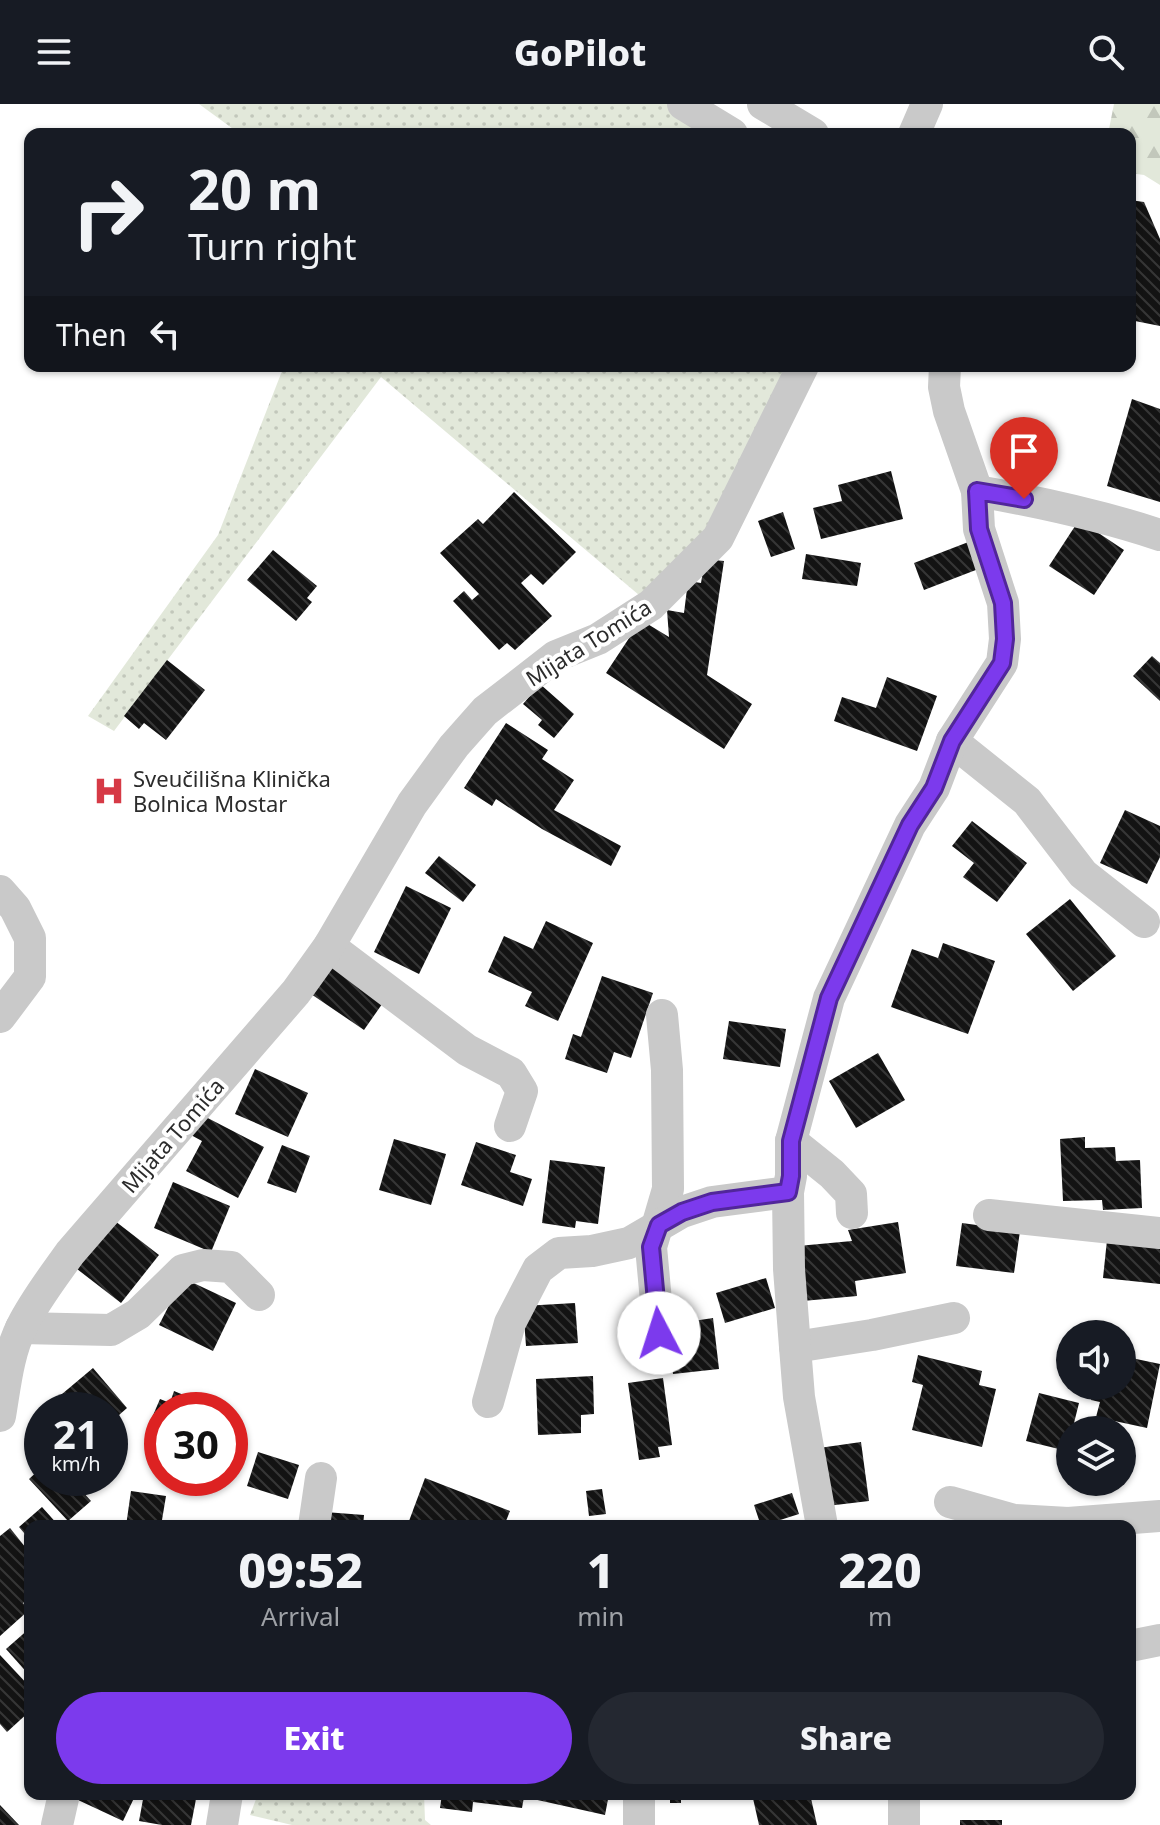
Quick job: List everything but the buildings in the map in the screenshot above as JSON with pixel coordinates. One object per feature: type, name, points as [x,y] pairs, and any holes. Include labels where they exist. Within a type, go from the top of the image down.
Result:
[{"type":"street","points":[[683,104],[722,128]]},
{"type":"street","points":[[763,104],[803,128]]},
{"type":"street","points":[[917,128],[927,104]]},
{"type":"street","name":"Mijata Tomića","points":[[0,1416],[7,1373],[21,1328],[70,1253],[296,992],[329,946],[412,804],[454,746],[485,711],[556,656],[598,639],[651,605],[718,538],[800,372]]},
{"type":"street","points":[[821,1520],[799,1397],[795,1347],[789,1269],[791,1141],[829,998],[903,839],[934,788],[952,741],[1002,663],[1005,639],[1003,603],[979,529],[977,491],[949,411],[945,372]]},
{"type":"street","points":[[977,491],[1061,506],[1160,535]]},
{"type":"street","points":[[952,741],[1027,801],[1083,874],[1144,922]]},
{"type":"street","points":[[0,891],[15,908],[30,938],[30,977],[0,1017]]},
{"type":"street","points":[[329,946],[467,1050],[511,1073],[522,1091],[510,1126]]},
{"type":"street","points":[[659,1333],[651,1247],[668,1189],[667,1070],[662,1015]]},
{"type":"street","points":[[791,1141],[832,1174],[851,1194],[852,1213]]},
{"type":"street","points":[[488,1402],[510,1323],[538,1269],[559,1253],[592,1251],[629,1243],[682,1212],[712,1202],[788,1192]]},
{"type":"street","points":[[989,1215],[1160,1233]]},
{"type":"street","points":[[21,1328],[111,1330],[138,1314],[183,1270],[203,1265],[231,1267],[259,1295]]},
{"type":"street","points":[[795,1347],[954,1318]]},
{"type":"street","points":[[315,1520],[321,1478]]},
{"type":"street","points":[[950,1502],[1014,1520]]},
{"type":"street","points":[[1107,1520],[1160,1516]]},
{"type":"street","points":[[1136,1645],[1160,1640]]},
{"type":"street","points":[[57,1825],[63,1800]]},
{"type":"street","points":[[222,1825],[226,1800]]},
{"type":"street","points":[[639,1800],[639,1825]]},
{"type":"street","points":[[904,1800],[904,1825]]},
{"type":"green space","points":[[199,104],[683,104],[722,128],[232,128]]},
{"type":"green space","points":[[1114,104],[1160,104],[1160,185],[1136,174],[1136,128],[1109,128]]},
{"type":"green space","points":[[282,372],[800,372],[718,538],[652,606],[381,377],[114,731],[88,716],[218,535]]},
{"type":"green space","points":[[256,1800],[424,1800],[425,1820],[431,1825],[292,1825],[250,1815]]},
{"type":"place","name":"Sveučilišna Klinička Bolnica Mostar","points":[[109,791]]},
{"type":"route","points":[[659,1333],[651,1247],[659,1225],[682,1212],[712,1202],[788,1192],[791,1141],[829,998],[910,825],[934,788],[952,741],[1002,663],[1005,639],[1003,603],[979,529],[977,491],[1024,499]]}]
